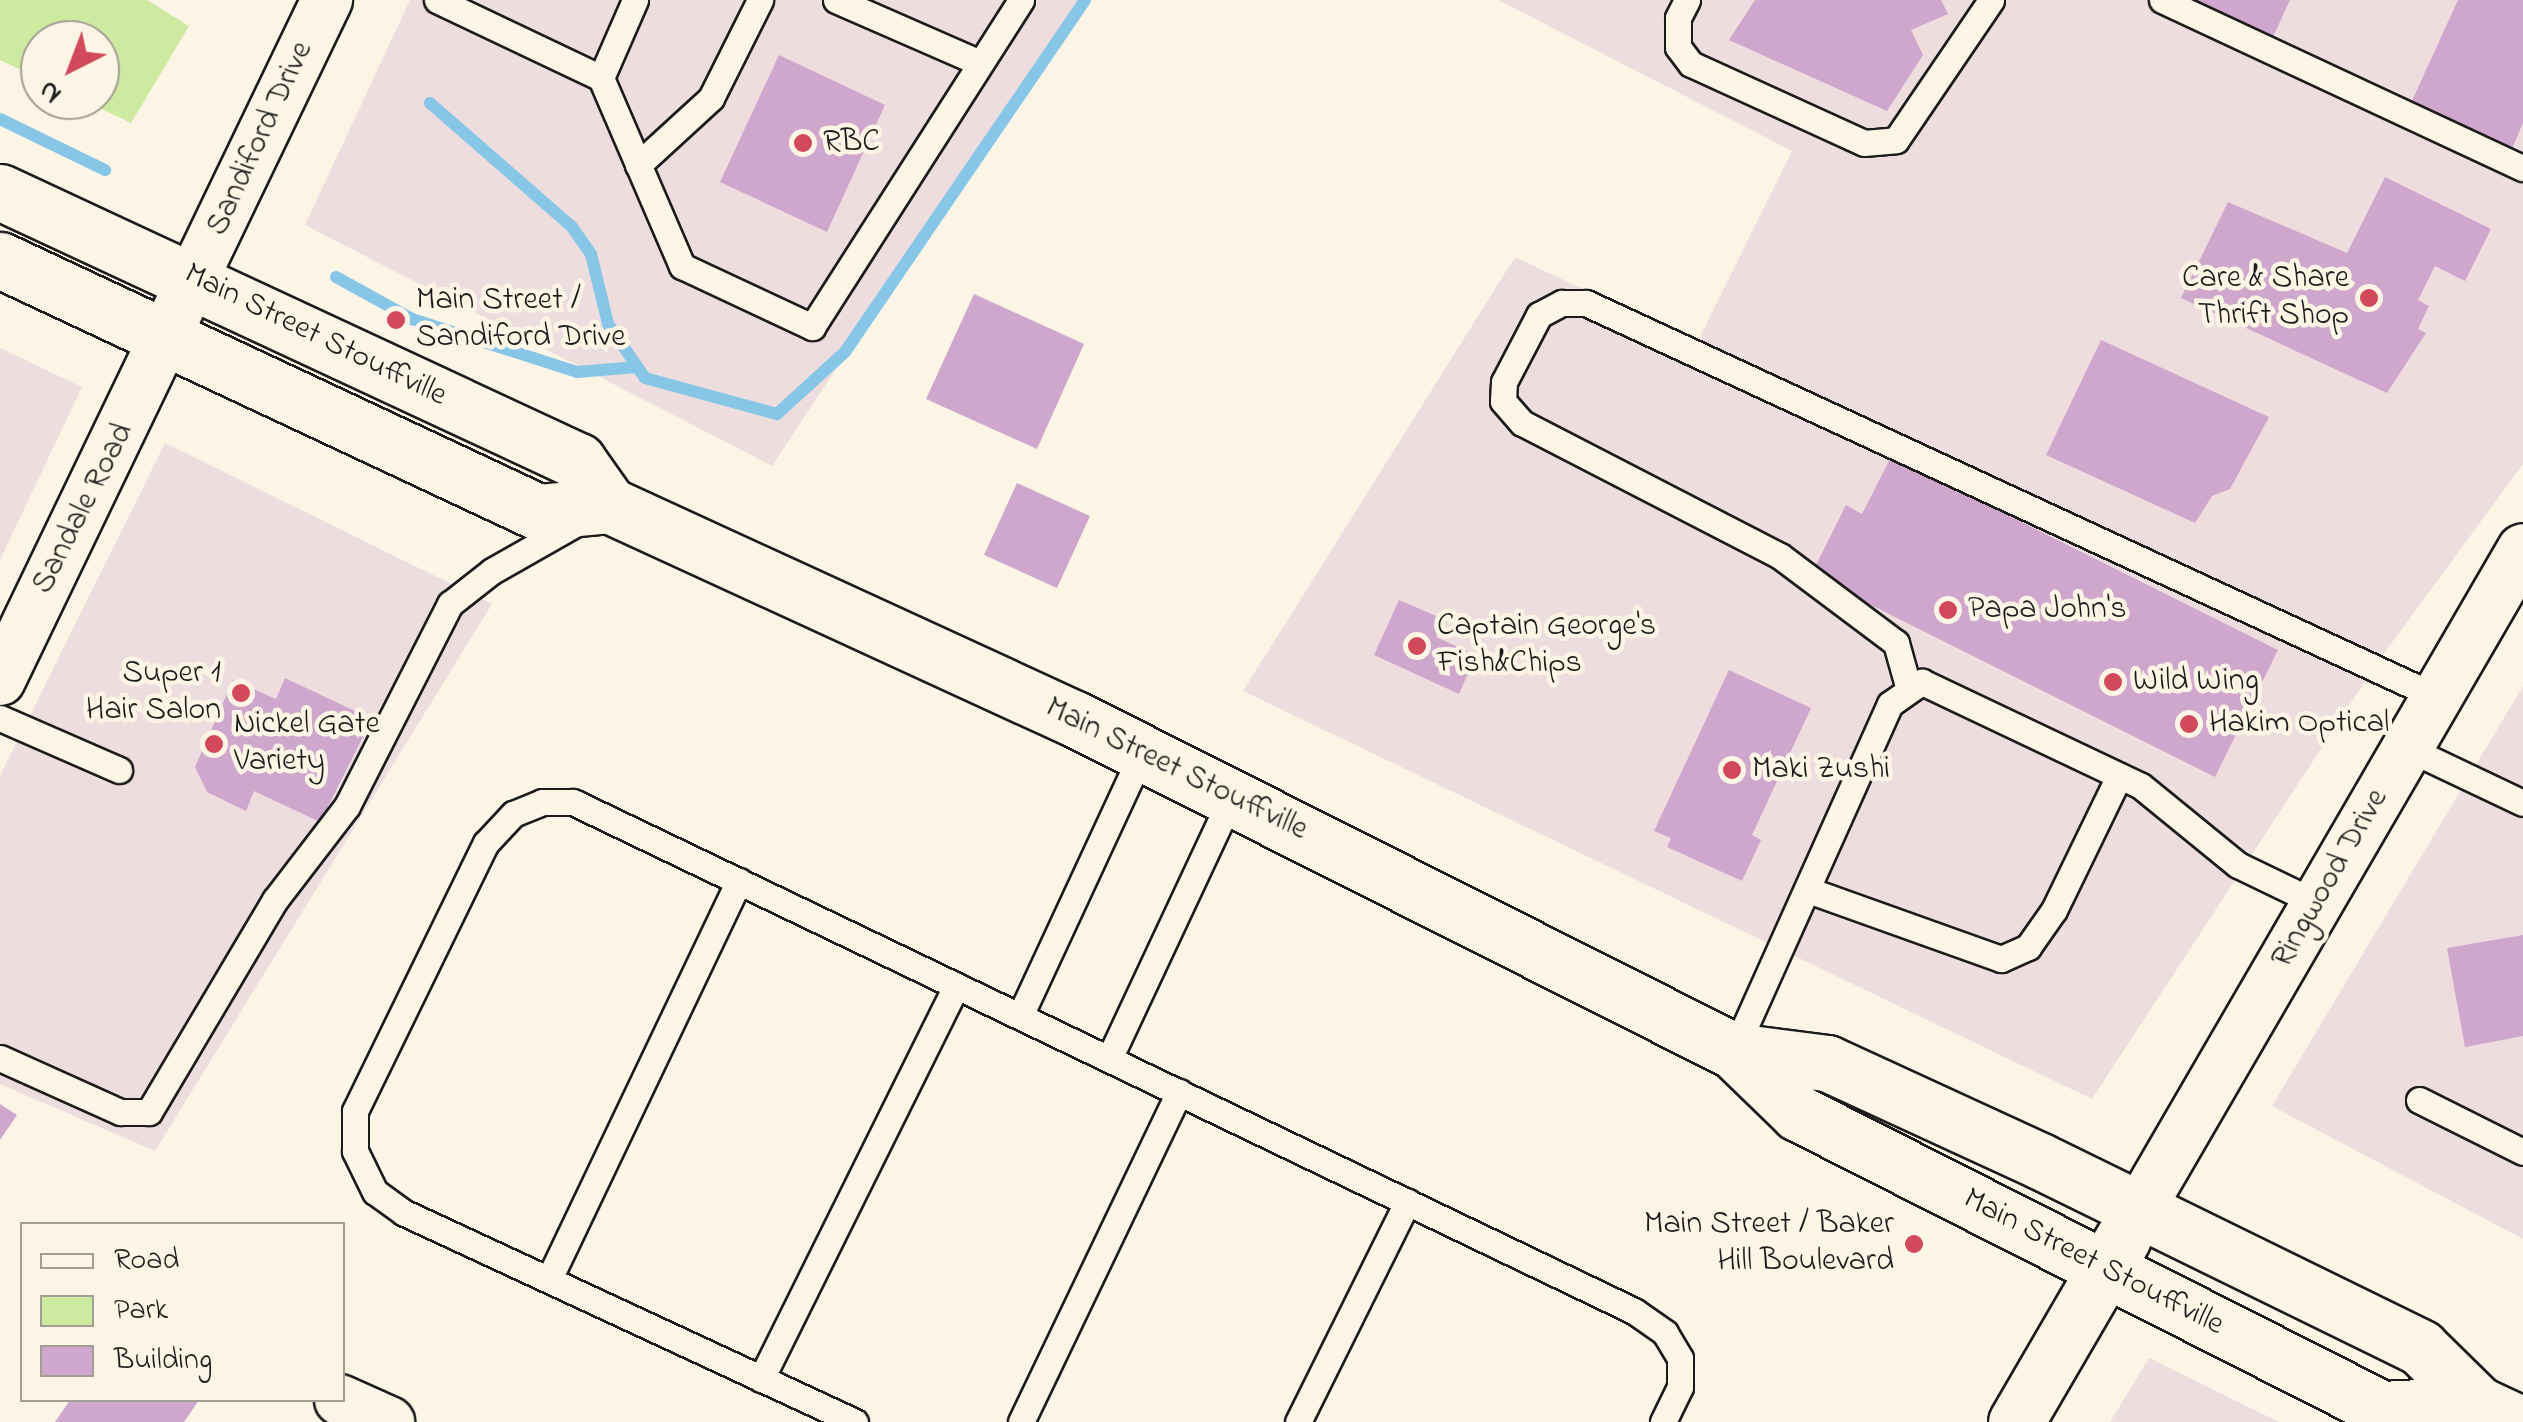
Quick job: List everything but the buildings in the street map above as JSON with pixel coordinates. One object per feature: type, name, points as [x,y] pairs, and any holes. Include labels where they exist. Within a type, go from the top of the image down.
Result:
[{"type":"main road","name":"Main Street Stouffville","points":[[0,192],[196,278],[578,461],[610,505],[1232,796],[1734,1050],[1798,1113],[2382,1409],[2497,1413]]},
{"type":"main road","name":"Main Street Stouffville","points":[[0,260],[538,512],[610,505]]},
{"type":"main road","name":"Main Street Stouffville","points":[[1734,1050],[1827,1063],[2139,1210],[2421,1348],[2497,1413]]},
{"type":"main road","points":[[2016,1422],[2139,1210]]},
{"type":"street","name":"Sandiford Drive","points":[[165,338],[327,0]]},
{"type":"street","name":"Sandale Road","points":[[0,680],[165,338]]},
{"type":"street","name":"Ringwood Drive","points":[[2139,1210],[2523,549]]},
{"type":"street","points":[[344,1402],[389,1422]]},
{"type":"lane","points":[[436,0],[601,78],[682,266],[812,327],[1021,0]]},
{"type":"lane","points":[[601,78],[635,0]]},
{"type":"lane","points":[[638,164],[710,98],[760,0]]},
{"type":"lane","points":[[836,0],[980,64]]},
{"type":"lane","points":[[1688,0],[1678,18],[1678,47],[1691,64],[1864,143],[1896,140],[1991,0]]},
{"type":"lane","points":[[2162,0],[2523,168]]},
{"type":"lane","points":[[1908,686],[1896,643],[1780,556],[1522,423],[1503,401],[1504,382],[1539,315],[1562,303],[1586,303],[2437,696]]},
{"type":"lane","points":[[0,1058],[120,1112],[150,1112],[275,900],[347,806],[450,604],[492,571],[610,505]]},
{"type":"lane","points":[[1734,1050],[1890,704],[1908,686],[1922,682],[2141,786],[2238,865],[2318,903]]},
{"type":"lane","points":[[0,718],[119,770]]},
{"type":"lane","points":[[2407,748],[2523,803]]},
{"type":"lane","points":[[1020,1016],[1142,753]]},
{"type":"lane","points":[[1808,890],[2001,959],[2028,948],[2054,910],[2119,776]]},
{"type":"lane","points":[[1110,1059],[1232,796]]},
{"type":"lane","points":[[855,1422],[402,1212],[375,1192],[355,1151],[355,1112],[486,842],[513,814],[542,802],[573,802],[1634,1311],[1665,1333],[1680,1358],[1680,1388],[1663,1422]]},
{"type":"lane","points":[[549,1280],[739,881]]},
{"type":"lane","points":[[762,1378],[956,986]]},
{"type":"lane","points":[[1022,1422],[1179,1092]]},
{"type":"lane","points":[[2419,1100],[2523,1152]]},
{"type":"lane","points":[[1298,1422],[1408,1202]]},
{"type":"shaded area","points":[[410,0],[1079,0],[772,466],[305,225]]},
{"type":"shaded area","points":[[1498,0],[2523,0],[2523,464],[2377,663],[2092,1099],[1243,691],[1515,257],[1697,343],[1792,151]]},
{"type":"shaded area","points":[[0,348],[82,387],[0,560]]},
{"type":"shaded area","points":[[165,443],[492,604],[155,1151],[0,1084],[0,776]]},
{"type":"shaded area","points":[[2523,686],[2523,1239],[2272,1106]]},
{"type":"shaded area","points":[[2149,1358],[2279,1422],[2110,1422]]},
{"type":"green space","points":[[0,0],[147,0],[189,26],[131,123],[120,118],[120,20],[20,20],[20,70],[0,60]]},
{"type":"waterway","points":[[430,103],[572,227],[591,254],[608,324],[645,378],[777,414],[845,352],[1085,0]]},
{"type":"waterway","points":[[0,119],[105,170]]},
{"type":"waterway","points":[[336,277],[412,319],[577,372],[637,367]]},
{"type":"place","name":"RBC","points":[[803,143]]},
{"type":"place","name":"Care & Share Thrift Shop","points":[[2369,298]]},
{"type":"place","name":"Main Street / Sandiford Drive","points":[[396,320]]},
{"type":"place","name":"Papa John's","points":[[1948,610]]},
{"type":"place","name":"Captain George's Fish&Chips","points":[[1417,646]]},
{"type":"place","name":"Wild Wing","points":[[2113,682]]},
{"type":"place","name":"Super 1 Hair Salon","points":[[241,693]]},
{"type":"place","name":"Hakim Optical","points":[[2189,724]]},
{"type":"place","name":"Nickel Gate Variety","points":[[214,744]]},
{"type":"place","name":"Maki Zushi","points":[[1732,770]]},
{"type":"place","name":"Main Street / Baker Hill Boulevard","points":[[1914,1244]]}]
